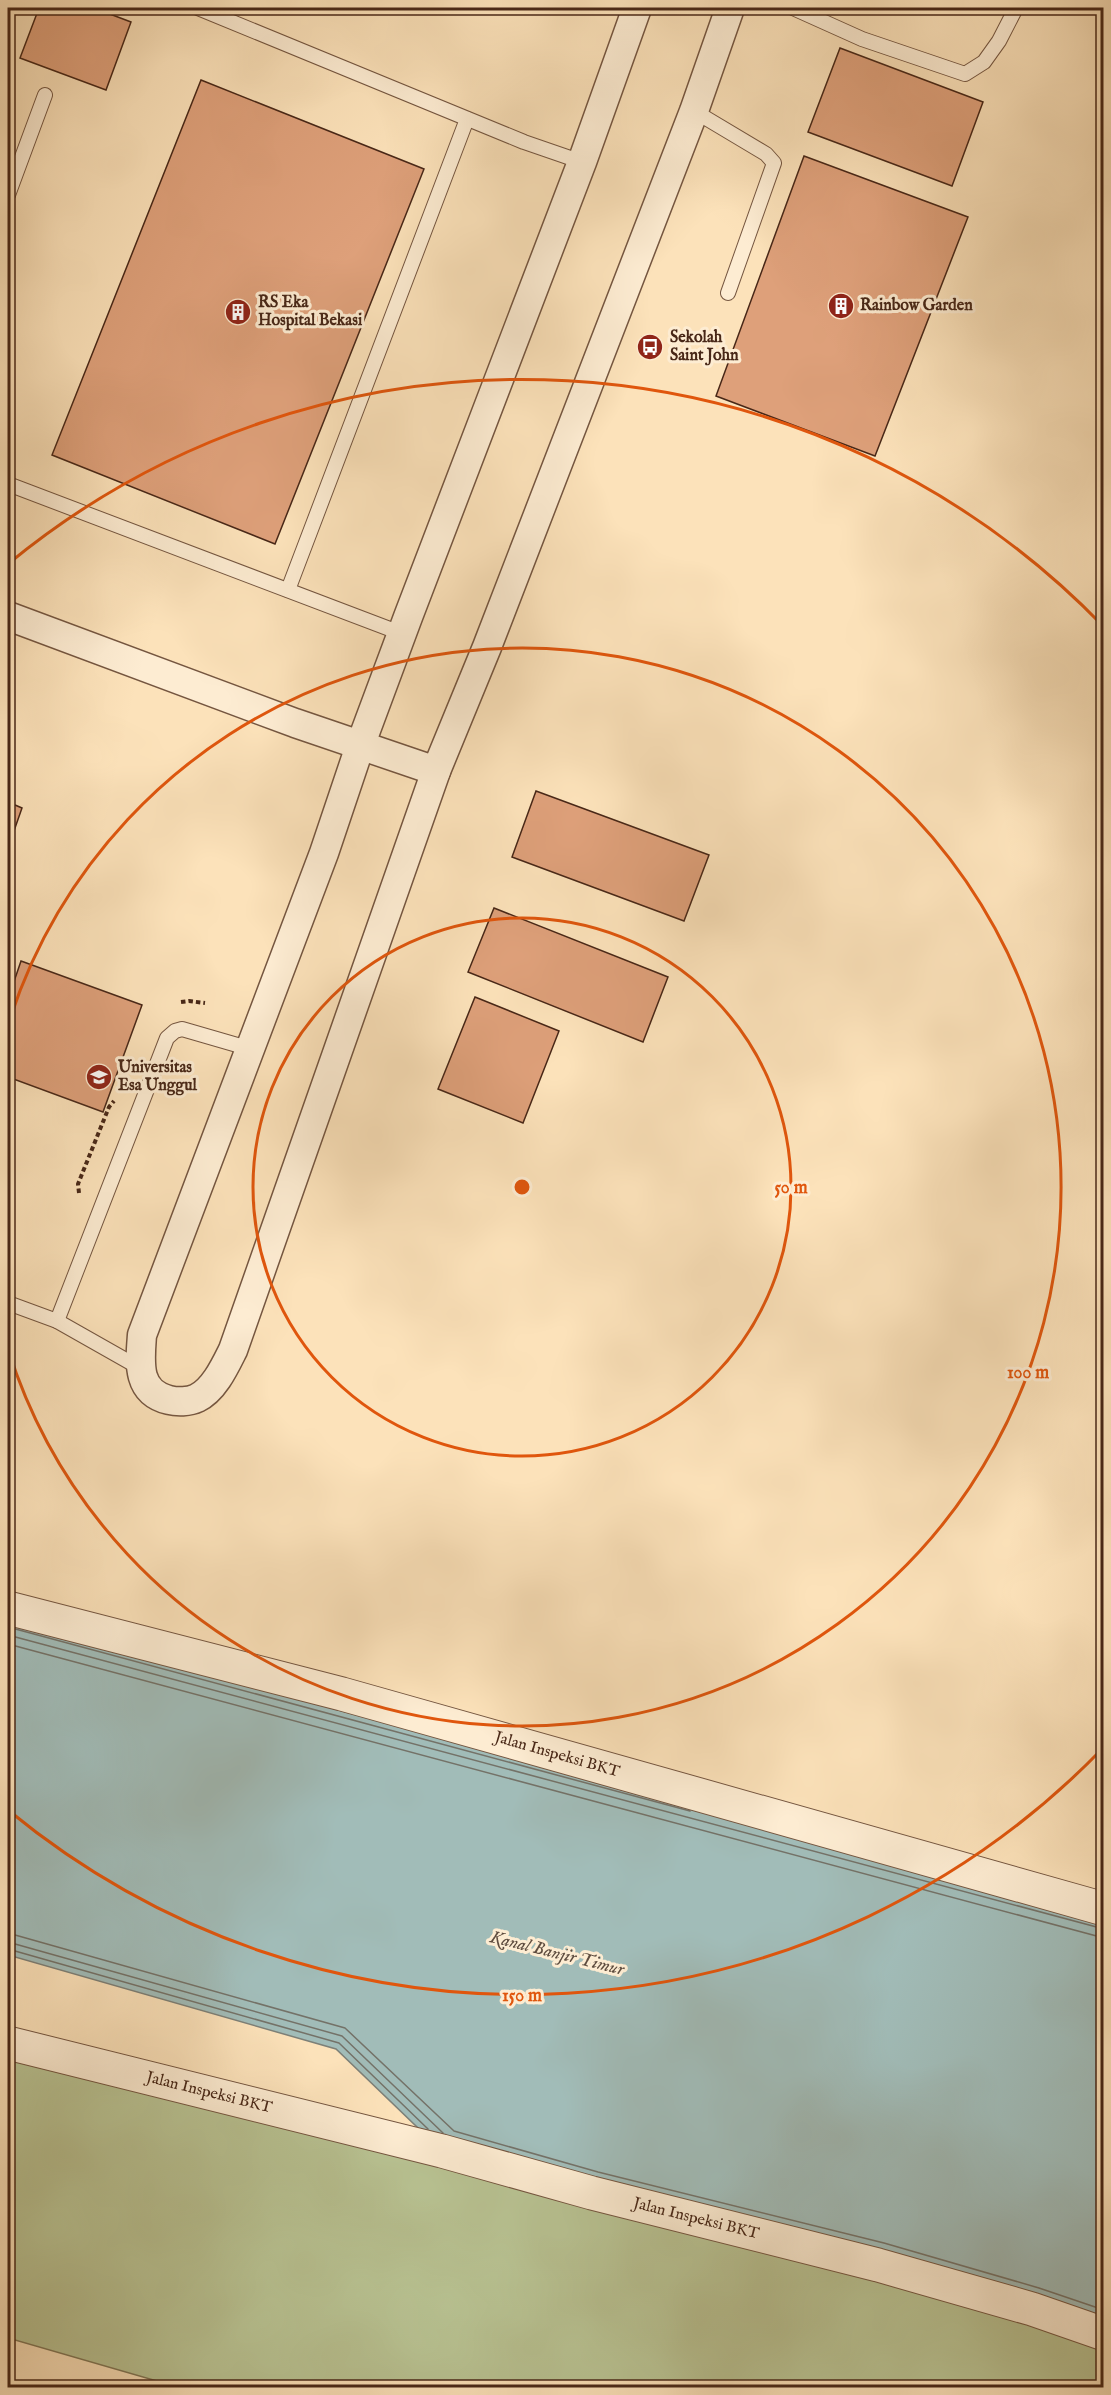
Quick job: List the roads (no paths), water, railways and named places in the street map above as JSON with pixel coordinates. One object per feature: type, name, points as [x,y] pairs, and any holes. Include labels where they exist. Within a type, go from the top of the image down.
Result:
[{"type":"street","points":[[637,8],[582,162],[360,746],[324,853],[142,1335],[140,1368],[144,1384],[158,1396],[171,1401],[197,1398],[206,1391],[220,1374],[233,1350],[436,771],[487,647],[694,111],[730,8]]},
{"type":"street","points":[[8,616],[360,746],[436,771]]},
{"type":"street","name":"Jalan Inspeksi BKT","points":[[8,1608],[342,1694],[1104,1909]]},
{"type":"street","name":"Jalan Inspeksi BKT","points":[[8,2043],[442,2151],[592,2193],[867,2262],[1032,2309],[1104,2334]]},
{"type":"lane","points":[[198,8],[524,142],[582,162]]},
{"type":"lane","points":[[801,9],[862,39],[965,74],[984,62],[999,41],[1016,8]]},
{"type":"lane","points":[[8,195],[45,95]]},
{"type":"lane","points":[[694,111],[766,154],[774,163],[728,292]]},
{"type":"lane","points":[[288,590],[467,119]]},
{"type":"lane","points":[[8,484],[403,634]]},
{"type":"lane","points":[[57,1321],[167,1038],[182,1029],[251,1049]]},
{"type":"lane","points":[[8,1303],[57,1321],[140,1368]]},
{"type":"water","name":"Kanal Banjir Timur","points":[[8,1621],[1103,1916],[1103,2334],[442,2151],[336,2049],[8,1955]]},
{"type":"place","name":"Rainbow Garden","points":[[841,306]]},
{"type":"place","name":"RS Eka Hospital Bekasi","points":[[238,312]]},
{"type":"place","name":"Sekolah Saint John","points":[[650,347]]},
{"type":"place","name":"Universitas Esa Unggul","points":[[99,1077]]}]
